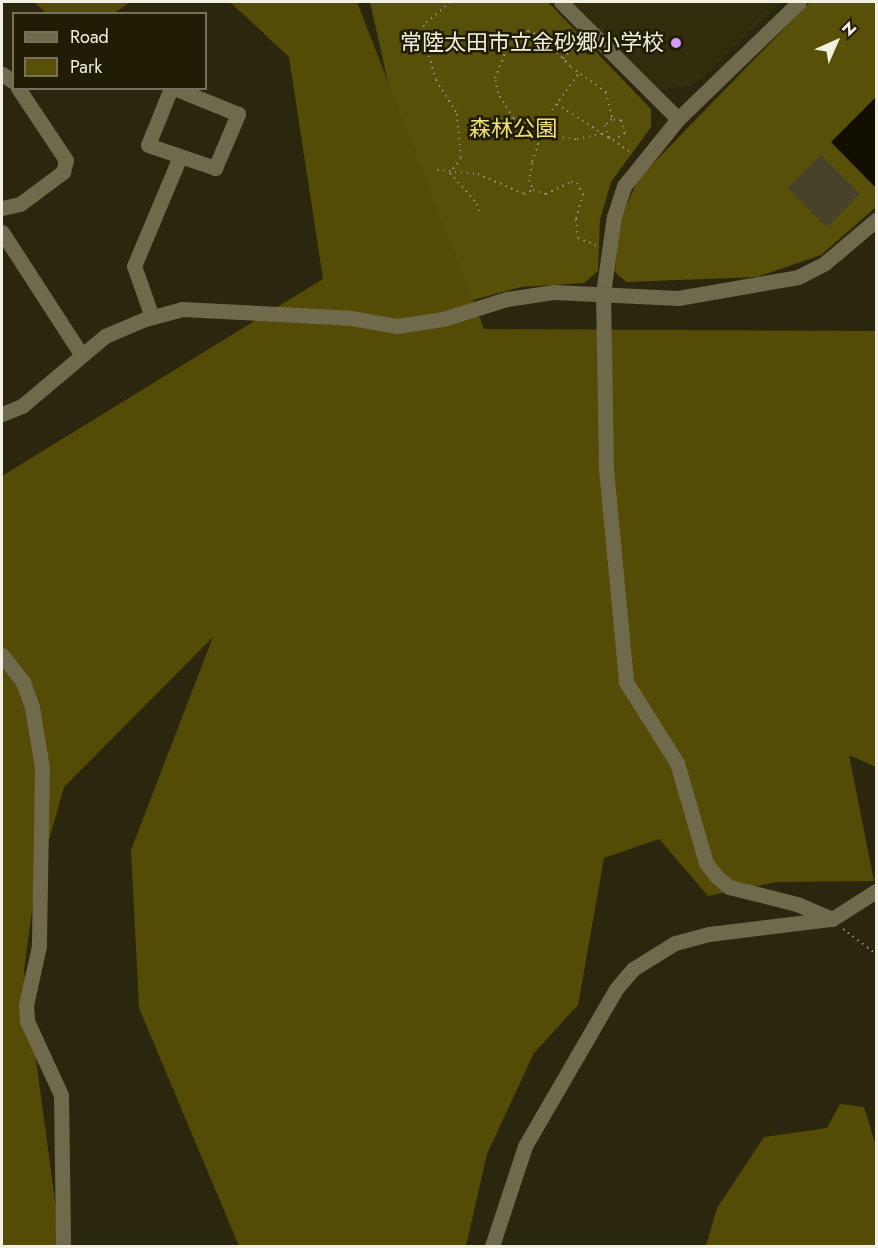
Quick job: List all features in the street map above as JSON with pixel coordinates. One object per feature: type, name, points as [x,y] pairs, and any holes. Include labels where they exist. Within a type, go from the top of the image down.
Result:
[{"type":"street","points":[[561,2],[678,119]]},
{"type":"street","points":[[799,2],[678,119],[642,160],[618,201],[603,293],[606,469],[626,682],[676,763],[706,863],[729,887],[796,904],[832,919]]},
{"type":"street","points":[[2,208],[20,204],[63,172],[66,160],[19,90]]},
{"type":"street","points":[[172,90],[148,145],[179,159],[215,168],[238,114],[178,90]]},
{"type":"street","points":[[152,317],[134,266],[179,159]]},
{"type":"street","points":[[2,414],[22,406],[105,336],[152,317],[182,309],[214,308],[351,318],[397,326],[443,319],[507,299],[554,292],[678,298],[798,277],[825,262],[876,220]]},
{"type":"street","points":[[2,231],[81,354]]},
{"type":"street","points":[[2,655],[23,682],[32,707],[41,758],[39,946],[26,1005],[27,1021],[61,1095],[63,1246]]},
{"type":"street","points":[[492,1246],[525,1146],[616,989],[633,969],[675,943],[698,937],[832,919],[876,891]]},
{"type":"path","points":[[450,2],[424,25],[436,80],[457,114],[461,158],[450,173]]},
{"type":"path","points":[[563,59],[590,30]]},
{"type":"path","points":[[602,134],[576,139],[542,132],[513,117],[498,93],[495,78],[507,45],[521,32],[540,35],[579,73],[606,92],[612,119],[604,130],[609,138]]},
{"type":"path","points":[[552,110],[579,73]]},
{"type":"path","points":[[557,104],[642,160]]},
{"type":"path","points":[[612,119],[621,120],[626,129],[622,137],[614,140]]},
{"type":"path","points":[[533,190],[529,180],[542,132]]},
{"type":"path","points":[[437,170],[478,174],[524,194],[533,190],[546,194],[571,182],[577,183],[583,194],[576,219],[578,238],[587,244],[609,246]]},
{"type":"path","points":[[450,173],[477,204],[480,214]]},
{"type":"path","points":[[832,919],[876,954]]},
{"type":"shaded area","points":[[34,2],[130,2],[116,12],[45,12]]},
{"type":"shaded area","points":[[230,2],[357,2],[484,329],[876,331],[876,767],[849,755],[874,881],[777,882],[708,896],[659,839],[604,858],[578,1005],[534,1053],[487,1154],[466,1246],[239,1246],[139,1008],[131,850],[213,637],[64,787],[35,889],[24,970],[61,1246],[2,1246],[2,476],[323,279],[289,57]]},
{"type":"shaded area","name":"常陸太田市立金砂郷小学校","points":[[572,2],[781,2],[694,85],[660,90]]},
{"type":"shaded area","points":[[876,97],[876,188],[831,142]]},
{"type":"shaded area","points":[[840,1104],[864,1107],[876,1146],[876,1246],[706,1246],[717,1208],[764,1137],[827,1128]]},
{"type":"green space","name":"森林公園","points":[[370,2],[548,2],[651,109],[651,127],[611,182],[600,220],[598,271],[584,283],[521,287],[439,309]]},
{"type":"green space","points":[[810,2],[876,2],[876,207],[821,255],[757,277],[626,282],[615,272],[619,223],[638,179]]},
{"type":"building","points":[[821,155],[860,194],[827,227],[788,188]]},
{"type":"place","name":"常陸太田市立金砂郷小学校","points":[[676,43]]}]
